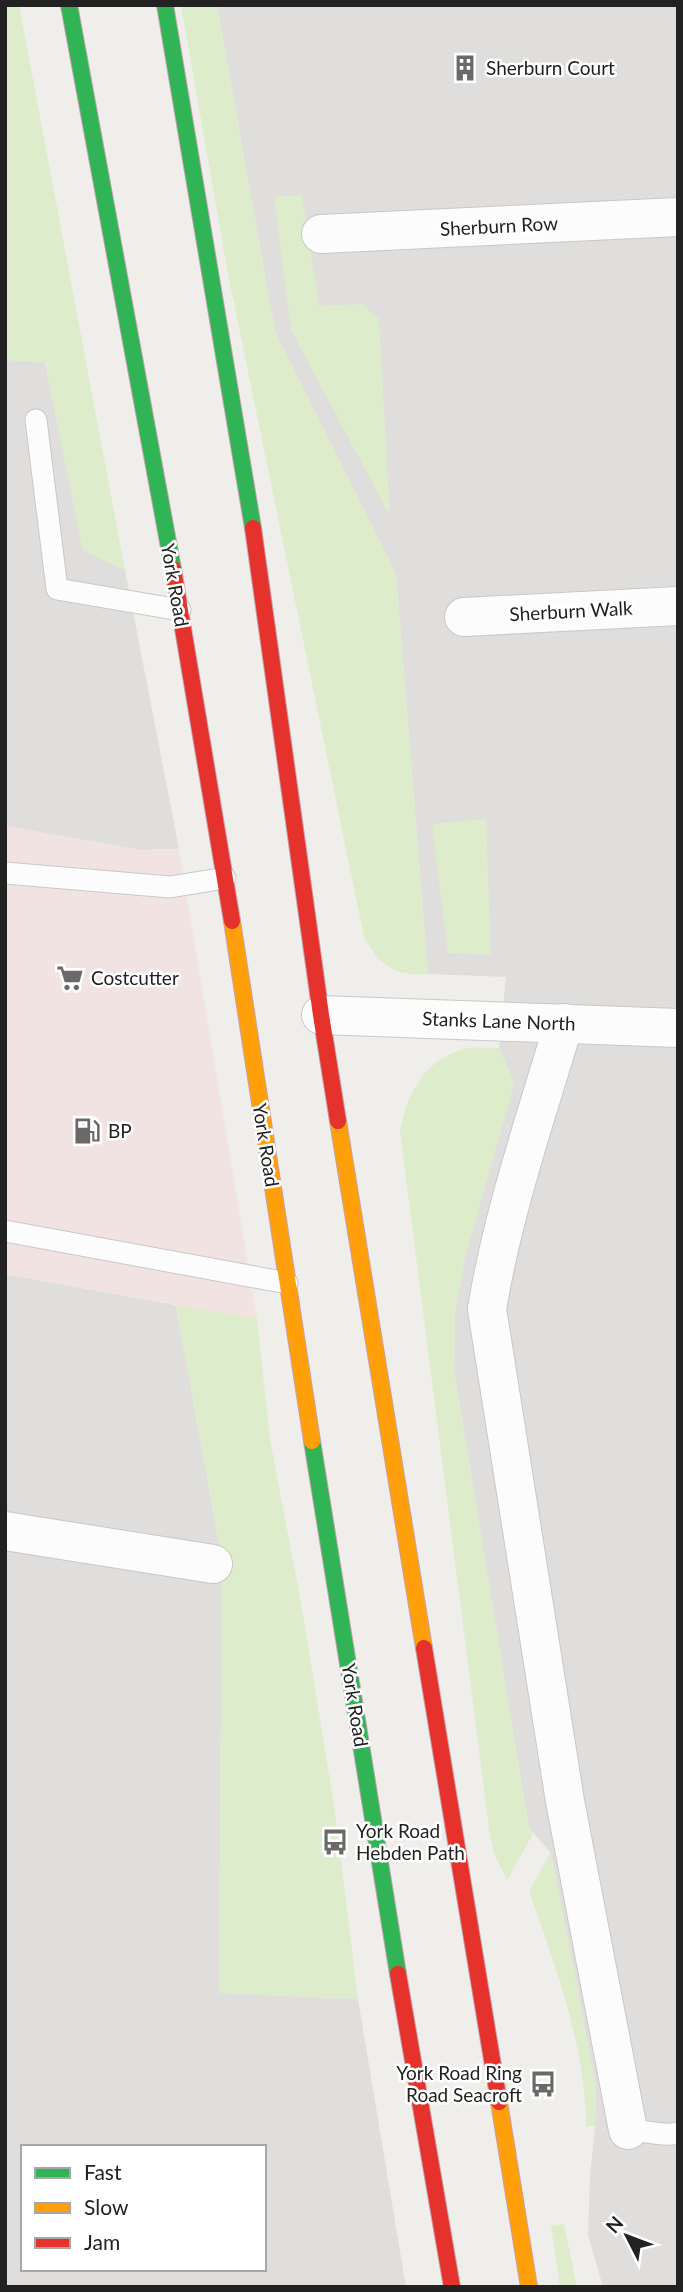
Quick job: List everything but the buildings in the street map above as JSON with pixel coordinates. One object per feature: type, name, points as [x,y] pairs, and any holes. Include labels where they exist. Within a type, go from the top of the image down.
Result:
[{"type":"highway","name":"York Road","points":[[69,5],[180,610],[225,877],[400,1986],[452,2287]]},
{"type":"highway","points":[[165,5],[247,486],[321,1015],[529,2287]]},
{"type":"street","name":"Sherburn Row","points":[[321,234],[678,217]]},
{"type":"street","name":"Sherburn Walk","points":[[464,617],[678,606]]},
{"type":"street","name":"Stanks Lane North","points":[[321,1015],[678,1028]]},
{"type":"street","points":[[564,1023],[512,1199],[487,1309],[565,1801],[628,2130]]},
{"type":"street","points":[[5,1531],[213,1564]]},
{"type":"lane","points":[[36,420],[57,589],[180,610]]},
{"type":"lane","points":[[5,873],[170,887],[225,877]]},
{"type":"lane","points":[[5,1231],[287,1283]]},
{"type":"lane","points":[[628,2130],[671,2135],[678,2133]]},
{"type":"shaded area","points":[[217,5],[678,5],[678,2287],[603,2287],[588,2235],[596,2086],[551,1853],[529,1828],[454,1371],[455,1313],[465,1257],[514,1084],[499,1048],[506,977],[428,974],[396,574],[275,332]]},
{"type":"shaded area","points":[[5,347],[6,360],[45,362],[83,550],[125,570],[179,849],[140,850],[5,826]]},
{"type":"shaded area","points":[[5,826],[140,850],[179,849],[257,1319],[5,1274]]},
{"type":"shaded area","points":[[5,1274],[176,1305],[222,1561],[219,1993],[358,1999],[406,2287],[5,2287]]},
{"type":"green space","points":[[5,5],[19,5],[125,570],[83,550],[45,362],[6,360]]},
{"type":"green space","points":[[181,5],[217,5],[275,332],[396,574],[428,974],[406,973],[389,967],[376,955],[364,937],[227,269]]},
{"type":"green space","points":[[302,195],[319,306],[362,304],[379,319],[390,516],[291,330],[274,197]]},
{"type":"green space","points":[[486,819],[491,955],[448,953],[432,824]]},
{"type":"green space","points":[[499,1048],[514,1084],[465,1257],[455,1313],[454,1371],[529,1828],[533,1834],[507,1880],[494,1854],[489,1829],[400,1131],[412,1093],[426,1072],[436,1063],[464,1049]]},
{"type":"green space","points":[[176,1305],[257,1319],[270,1439],[303,1614],[335,1812],[358,1999],[219,1993],[222,1561]]},
{"type":"green space","points":[[551,1852],[596,2086],[595,2126],[586,2126],[585,2096],[575,2036],[529,1891]]},
{"type":"green space","points":[[564,2224],[577,2287],[560,2287],[551,2226]]},
{"type":"traffic: fast","points":[[69,5],[173,569]]},
{"type":"traffic: fast","points":[[165,5],[253,528]]},
{"type":"traffic: fast","points":[[312,1441],[398,1974]]},
{"type":"traffic: slow","points":[[232,921],[312,1441]]},
{"type":"traffic: slow","points":[[338,1121],[424,1648]]},
{"type":"traffic: slow","points":[[499,2102],[529,2287]]},
{"type":"traffic: jam","points":[[253,528],[338,1121]]},
{"type":"traffic: jam","points":[[173,569],[232,921]]},
{"type":"traffic: jam","points":[[424,1648],[499,2102]]},
{"type":"traffic: jam","points":[[398,1974],[452,2287]]},
{"type":"place","name":"Sherburn Court","points":[[465,68]]},
{"type":"place","name":"Costcutter","points":[[70,978]]},
{"type":"place","name":"BP","points":[[87,1131]]},
{"type":"place","name":"York Road Hebden Path","points":[[335,1842]]},
{"type":"place","name":"York Road Ring Road Seacroft","points":[[543,2084]]}]
